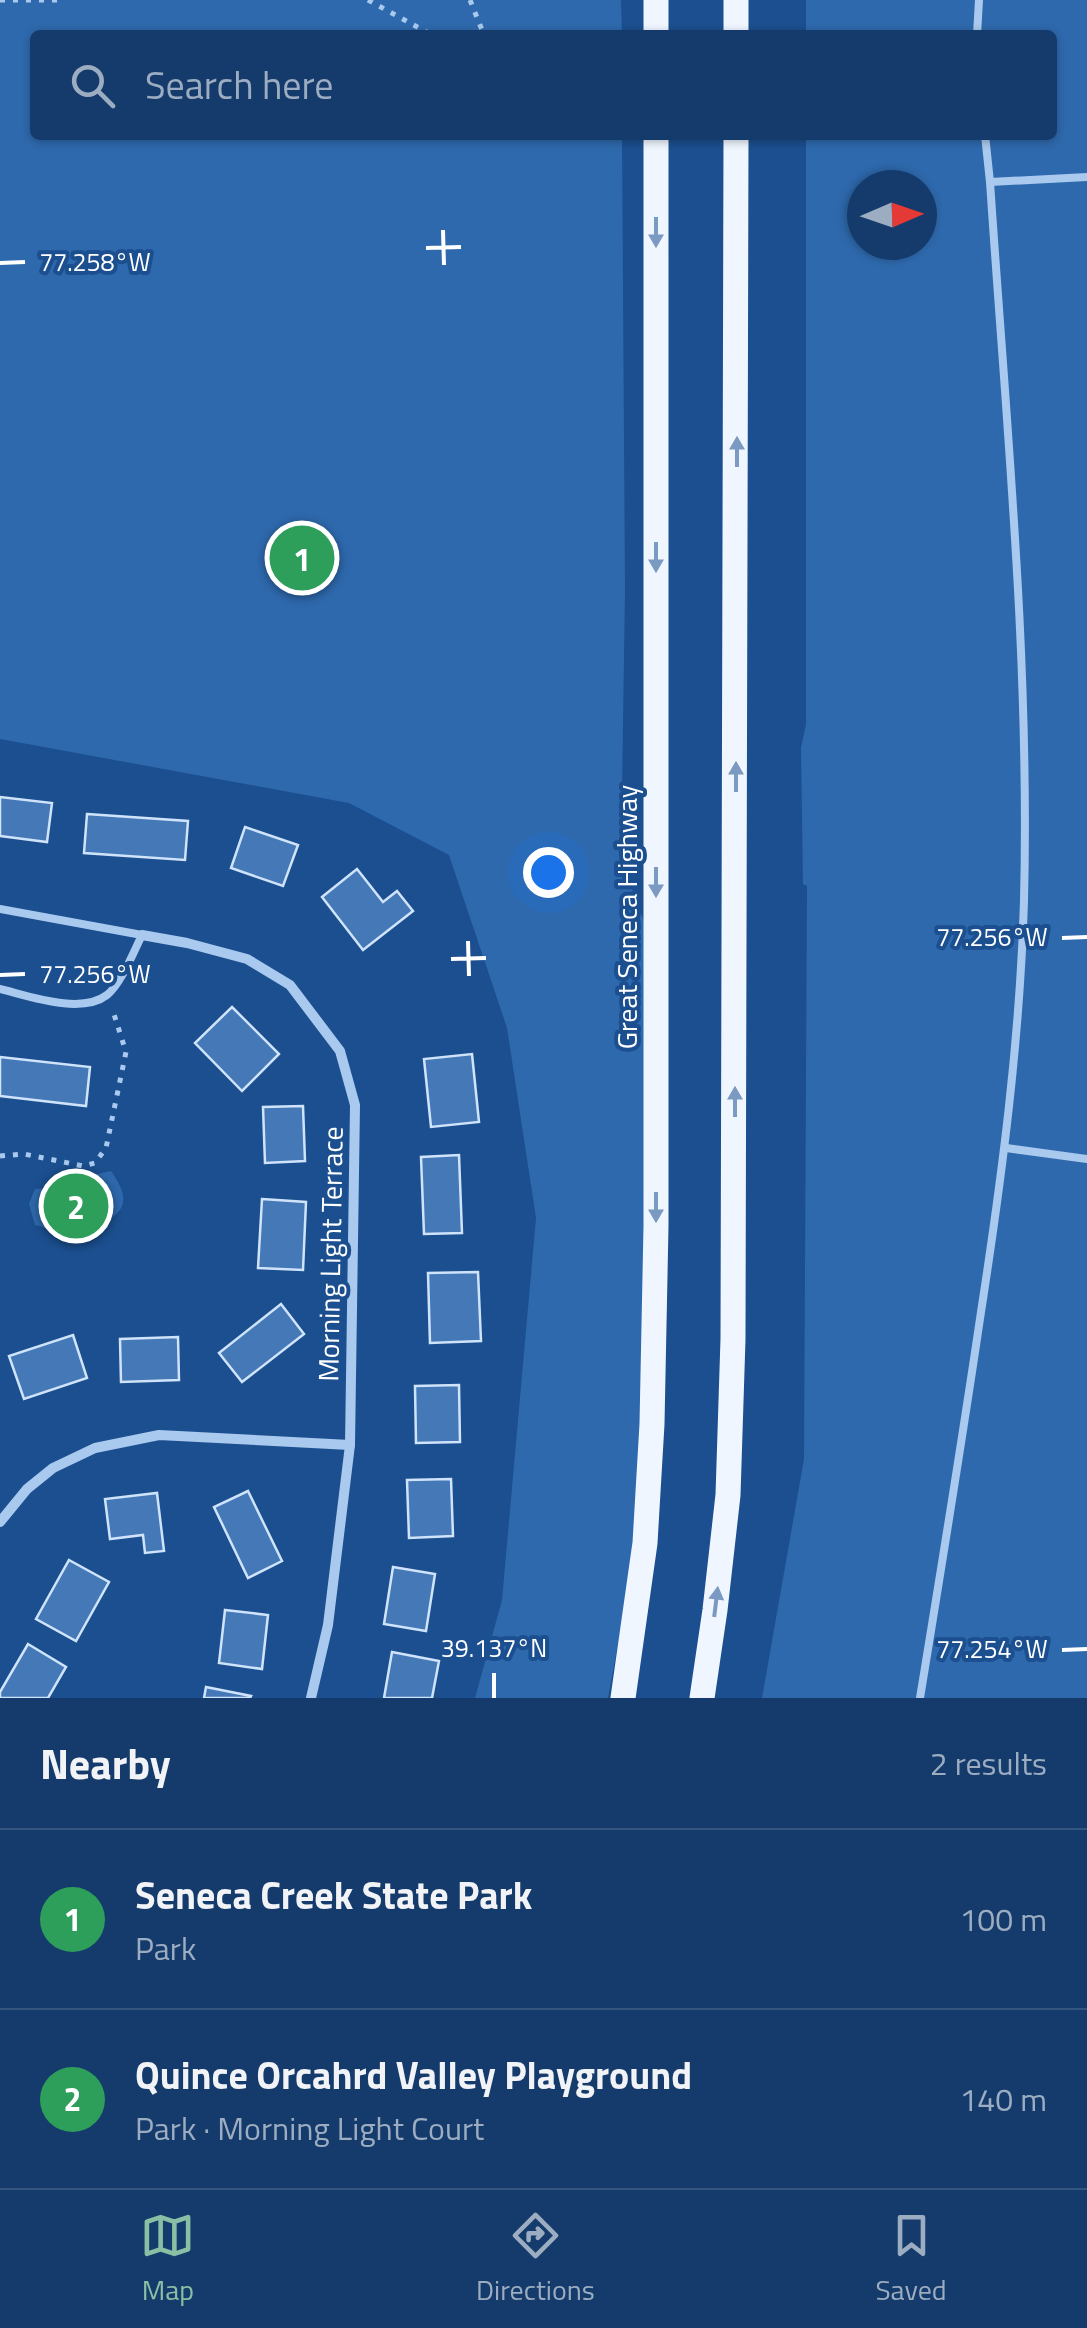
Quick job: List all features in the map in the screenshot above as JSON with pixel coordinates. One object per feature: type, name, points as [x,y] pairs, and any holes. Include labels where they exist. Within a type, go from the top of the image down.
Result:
[{"type":"main road","points":[[656,0],[656,30]]},
{"type":"main road","points":[[736,0],[736,30]]},
{"type":"main road","name":"Great Seneca Highway","points":[[623,1698],[645,1543],[652,1424],[656,1226],[656,140]]},
{"type":"main road","points":[[702,1698],[728,1495],[733,1339],[736,140]]},
{"type":"street","name":"Morning Light Terrace","points":[[142,934],[188,942],[248,960],[290,985],[340,1051],[356,1105],[350,1444],[328,1625],[311,1698]]},
{"type":"street","points":[[0,1522],[27,1488],[53,1468],[96,1448],[160,1435],[350,1444]]},
{"type":"lane","points":[[977,30],[979,0]]},
{"type":"lane","points":[[920,1698],[1006,1148],[1024,905],[1022,670],[986,140]]},
{"type":"lane","points":[[990,182],[1087,177]]},
{"type":"lane","points":[[0,909],[142,934],[124,972],[108,994],[88,1004],[58,1002],[0,989]]},
{"type":"lane","points":[[1006,1148],[1087,1159]]},
{"type":"path","points":[[0,0],[65,0]]},
{"type":"path","points":[[368,0],[423,30]]},
{"type":"path","points":[[470,0],[482,30]]},
{"type":"path","points":[[0,1156],[24,1154],[83,1166],[102,1156],[126,1052],[108,994]]},
{"type":"shaded area","points":[[0,0],[621,0],[622,30],[30,30],[30,140],[622,140],[625,590],[621,859],[656,953],[649,1477],[608,1698],[475,1698],[502,1600],[536,1218],[507,1028],[449,855],[349,803],[0,739]]},
{"type":"shaded area","points":[[806,0],[1087,0],[1087,1698],[762,1698],[804,1459],[807,886],[803,884],[801,748],[806,724],[806,140],[1057,140],[1057,30],[806,30]]},
{"type":"shaded area","points":[[111,1171],[123,1200],[114,1216],[66,1239],[57,1231],[35,1225],[29,1204],[35,1189],[71,1186],[76,1179]]},
{"type":"building","points":[[0,797],[52,803],[47,842],[0,836]]},
{"type":"building","points":[[87,814],[188,821],[185,860],[84,853]]},
{"type":"building","points":[[245,827],[298,845],[283,886],[231,868]]},
{"type":"building","points":[[357,869],[383,902],[397,891],[413,911],[363,950],[322,897]]},
{"type":"building","points":[[232,1007],[279,1054],[242,1091],[195,1043]]},
{"type":"building","points":[[472,1054],[479,1122],[431,1127],[424,1059]]},
{"type":"building","points":[[0,1057],[90,1067],[86,1106],[0,1096]]},
{"type":"building","points":[[303,1106],[305,1161],[265,1163],[263,1107]]},
{"type":"building","points":[[459,1155],[462,1233],[424,1234],[421,1157]]},
{"type":"building","points":[[262,1199],[306,1202],[303,1270],[258,1268]]},
{"type":"building","points":[[478,1272],[481,1341],[430,1343],[428,1273]]},
{"type":"building","points":[[281,1304],[304,1334],[242,1382],[219,1353]]},
{"type":"building","points":[[73,1335],[87,1378],[24,1399],[9,1356]]},
{"type":"building","points":[[178,1337],[179,1380],[121,1382],[120,1339]]},
{"type":"building","points":[[459,1385],[460,1442],[416,1443],[415,1386]]},
{"type":"building","points":[[451,1479],[453,1536],[409,1538],[407,1480]]},
{"type":"building","points":[[248,1491],[282,1561],[248,1578],[214,1507]]},
{"type":"building","points":[[157,1493],[164,1551],[145,1553],[143,1535],[110,1539],[105,1499]]},
{"type":"building","points":[[69,1560],[109,1582],[76,1641],[36,1619]]},
{"type":"building","points":[[393,1567],[435,1574],[426,1631],[384,1624]]},
{"type":"building","points":[[225,1610],[268,1615],[262,1669],[219,1663]]},
{"type":"building","points":[[28,1644],[66,1667],[48,1698],[0,1698],[0,1692]]},
{"type":"building","points":[[392,1652],[439,1661],[432,1698],[384,1698]]},
{"type":"building","points":[[206,1687],[251,1696],[204,1698]]},
{"type":"place","name":"Seneca Creek State Park","points":[[302,558]]},
{"type":"place","name":"Quince Orcahrd Valley Playground","points":[[76,1206]]}]
